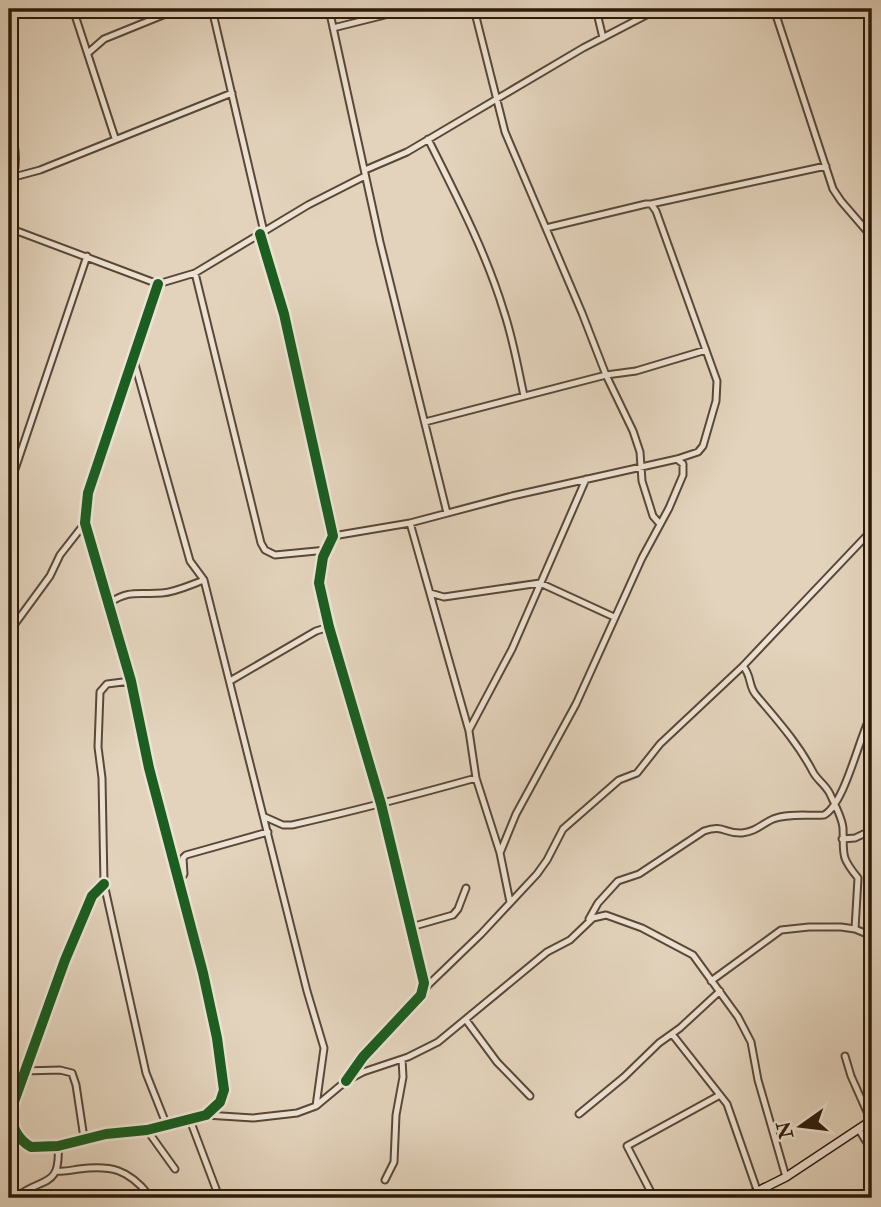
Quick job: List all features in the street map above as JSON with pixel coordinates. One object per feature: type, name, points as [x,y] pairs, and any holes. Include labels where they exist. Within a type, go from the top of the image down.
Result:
[{"type":"street","points":[[73,9],[115,138]]},
{"type":"street","points":[[88,53],[104,38],[178,9]]},
{"type":"street","points":[[212,9],[333,537],[320,566],[319,583],[329,627],[381,804],[424,983],[423,990]]},
{"type":"street","points":[[328,9],[447,513]]},
{"type":"street","points":[[333,28],[409,9]]},
{"type":"street","points":[[474,9],[505,132],[583,313],[606,375],[633,431],[649,506],[660,524]]},
{"type":"street","points":[[596,9],[603,37]]},
{"type":"street","points":[[9,228],[158,284],[195,273],[308,205],[392,160],[603,37],[658,9]]},
{"type":"street","points":[[774,9],[833,189],[872,237]]},
{"type":"street","points":[[14,177],[40,170],[232,93]]},
{"type":"street","points":[[9,124],[16,155],[14,177],[9,192]]},
{"type":"street","points":[[428,139],[467,218],[493,280],[504,312],[524,396]]},
{"type":"street","points":[[546,228],[826,166]]},
{"type":"street","points":[[333,537],[410,523],[698,452],[711,426],[717,381],[662,224],[651,204]]},
{"type":"street","points":[[9,487],[87,256]]},
{"type":"street","points":[[195,273],[261,543],[265,550],[275,555],[327,550]]},
{"type":"street","points":[[158,284],[88,493],[85,523],[131,681],[149,768],[203,973],[224,1090],[220,1102],[206,1115]]},
{"type":"street","points":[[425,422],[606,375],[636,371],[706,350]]},
{"type":"street","points":[[134,360],[190,561],[204,580],[307,991],[322,1039],[324,1048],[316,1106]]},
{"type":"street","points":[[500,853],[516,814],[576,704],[614,617],[683,475],[683,464],[677,459]]},
{"type":"street","points":[[469,731],[507,660],[586,479]]},
{"type":"street","points":[[9,632],[50,576],[60,555],[85,523]]},
{"type":"street","points":[[410,523],[469,731],[476,778],[500,853],[510,902]]},
{"type":"street","points":[[346,1081],[363,1057],[423,990],[510,902],[547,860],[563,830],[619,780],[637,773],[660,744],[743,666],[872,530]]},
{"type":"street","points":[[108,603],[121,596],[138,592],[160,593],[177,590],[204,580]]},
{"type":"street","points":[[430,593],[444,597],[540,583],[614,617]]},
{"type":"street","points":[[230,681],[316,631],[329,627]]},
{"type":"street","points":[[743,666],[750,676],[754,693],[780,720],[803,752],[815,775],[826,787],[844,827],[842,839],[845,862],[858,878],[855,929]]},
{"type":"street","points":[[131,681],[107,684],[100,692],[98,747],[102,778],[104,884],[146,1073],[167,1126]]},
{"type":"street","points":[[104,884],[92,897],[65,960],[11,1110],[14,1128],[21,1140],[31,1147],[58,1146],[84,1138],[146,1130],[206,1115],[253,1118],[297,1113],[316,1106],[346,1081],[363,1072],[402,1059],[438,1042],[547,952],[570,940],[588,922],[612,885],[639,874],[704,831],[721,827],[731,833],[744,832],[759,829],[774,819],[824,815],[834,806],[872,713]]},
{"type":"street","points":[[265,817],[283,825],[292,825],[476,778]]},
{"type":"street","points":[[842,839],[855,838],[872,830]]},
{"type":"street","points":[[180,880],[184,874],[183,858],[186,855],[268,832]]},
{"type":"street","points":[[411,927],[453,915],[466,888]]},
{"type":"street","points":[[588,922],[606,915],[668,940],[693,955],[720,991],[751,1042],[758,1080],[786,1177]]},
{"type":"street","points":[[711,981],[781,930],[829,926],[855,929],[872,936]]},
{"type":"street","points":[[579,1114],[720,991]]},
{"type":"street","points":[[466,1020],[497,1062],[530,1096]]},
{"type":"street","points":[[672,1034],[730,1110],[761,1189],[768,1198]]},
{"type":"street","points":[[744,1198],[786,1177],[872,1121],[851,1076],[845,1056]]},
{"type":"street","points":[[385,1180],[394,1162],[394,1134],[403,1077],[402,1059]]},
{"type":"street","points":[[24,1071],[60,1070],[72,1073],[84,1138]]},
{"type":"street","points":[[654,1198],[626,1146],[720,1095]]},
{"type":"street","points":[[190,1119],[216,1189],[216,1198]]},
{"type":"street","points":[[146,1130],[175,1169]]},
{"type":"street","points":[[859,1130],[872,1151]]},
{"type":"street","points":[[57,1171],[58,1146]]},
{"type":"street","points":[[15,1198],[49,1179],[57,1171],[110,1167],[138,1181],[149,1195]]},
{"type":"cycle path","points":[[260,234],[284,314],[333,536],[323,557],[319,583],[329,627],[381,804],[424,983],[421,995],[363,1057],[346,1081]]},
{"type":"cycle path","points":[[104,884],[92,896],[65,960],[11,1110],[16,1132],[31,1147],[58,1146],[106,1134],[147,1130],[206,1115],[220,1102],[224,1090],[217,1038],[203,973],[149,768],[131,681],[85,523],[88,493],[158,284]]}]
